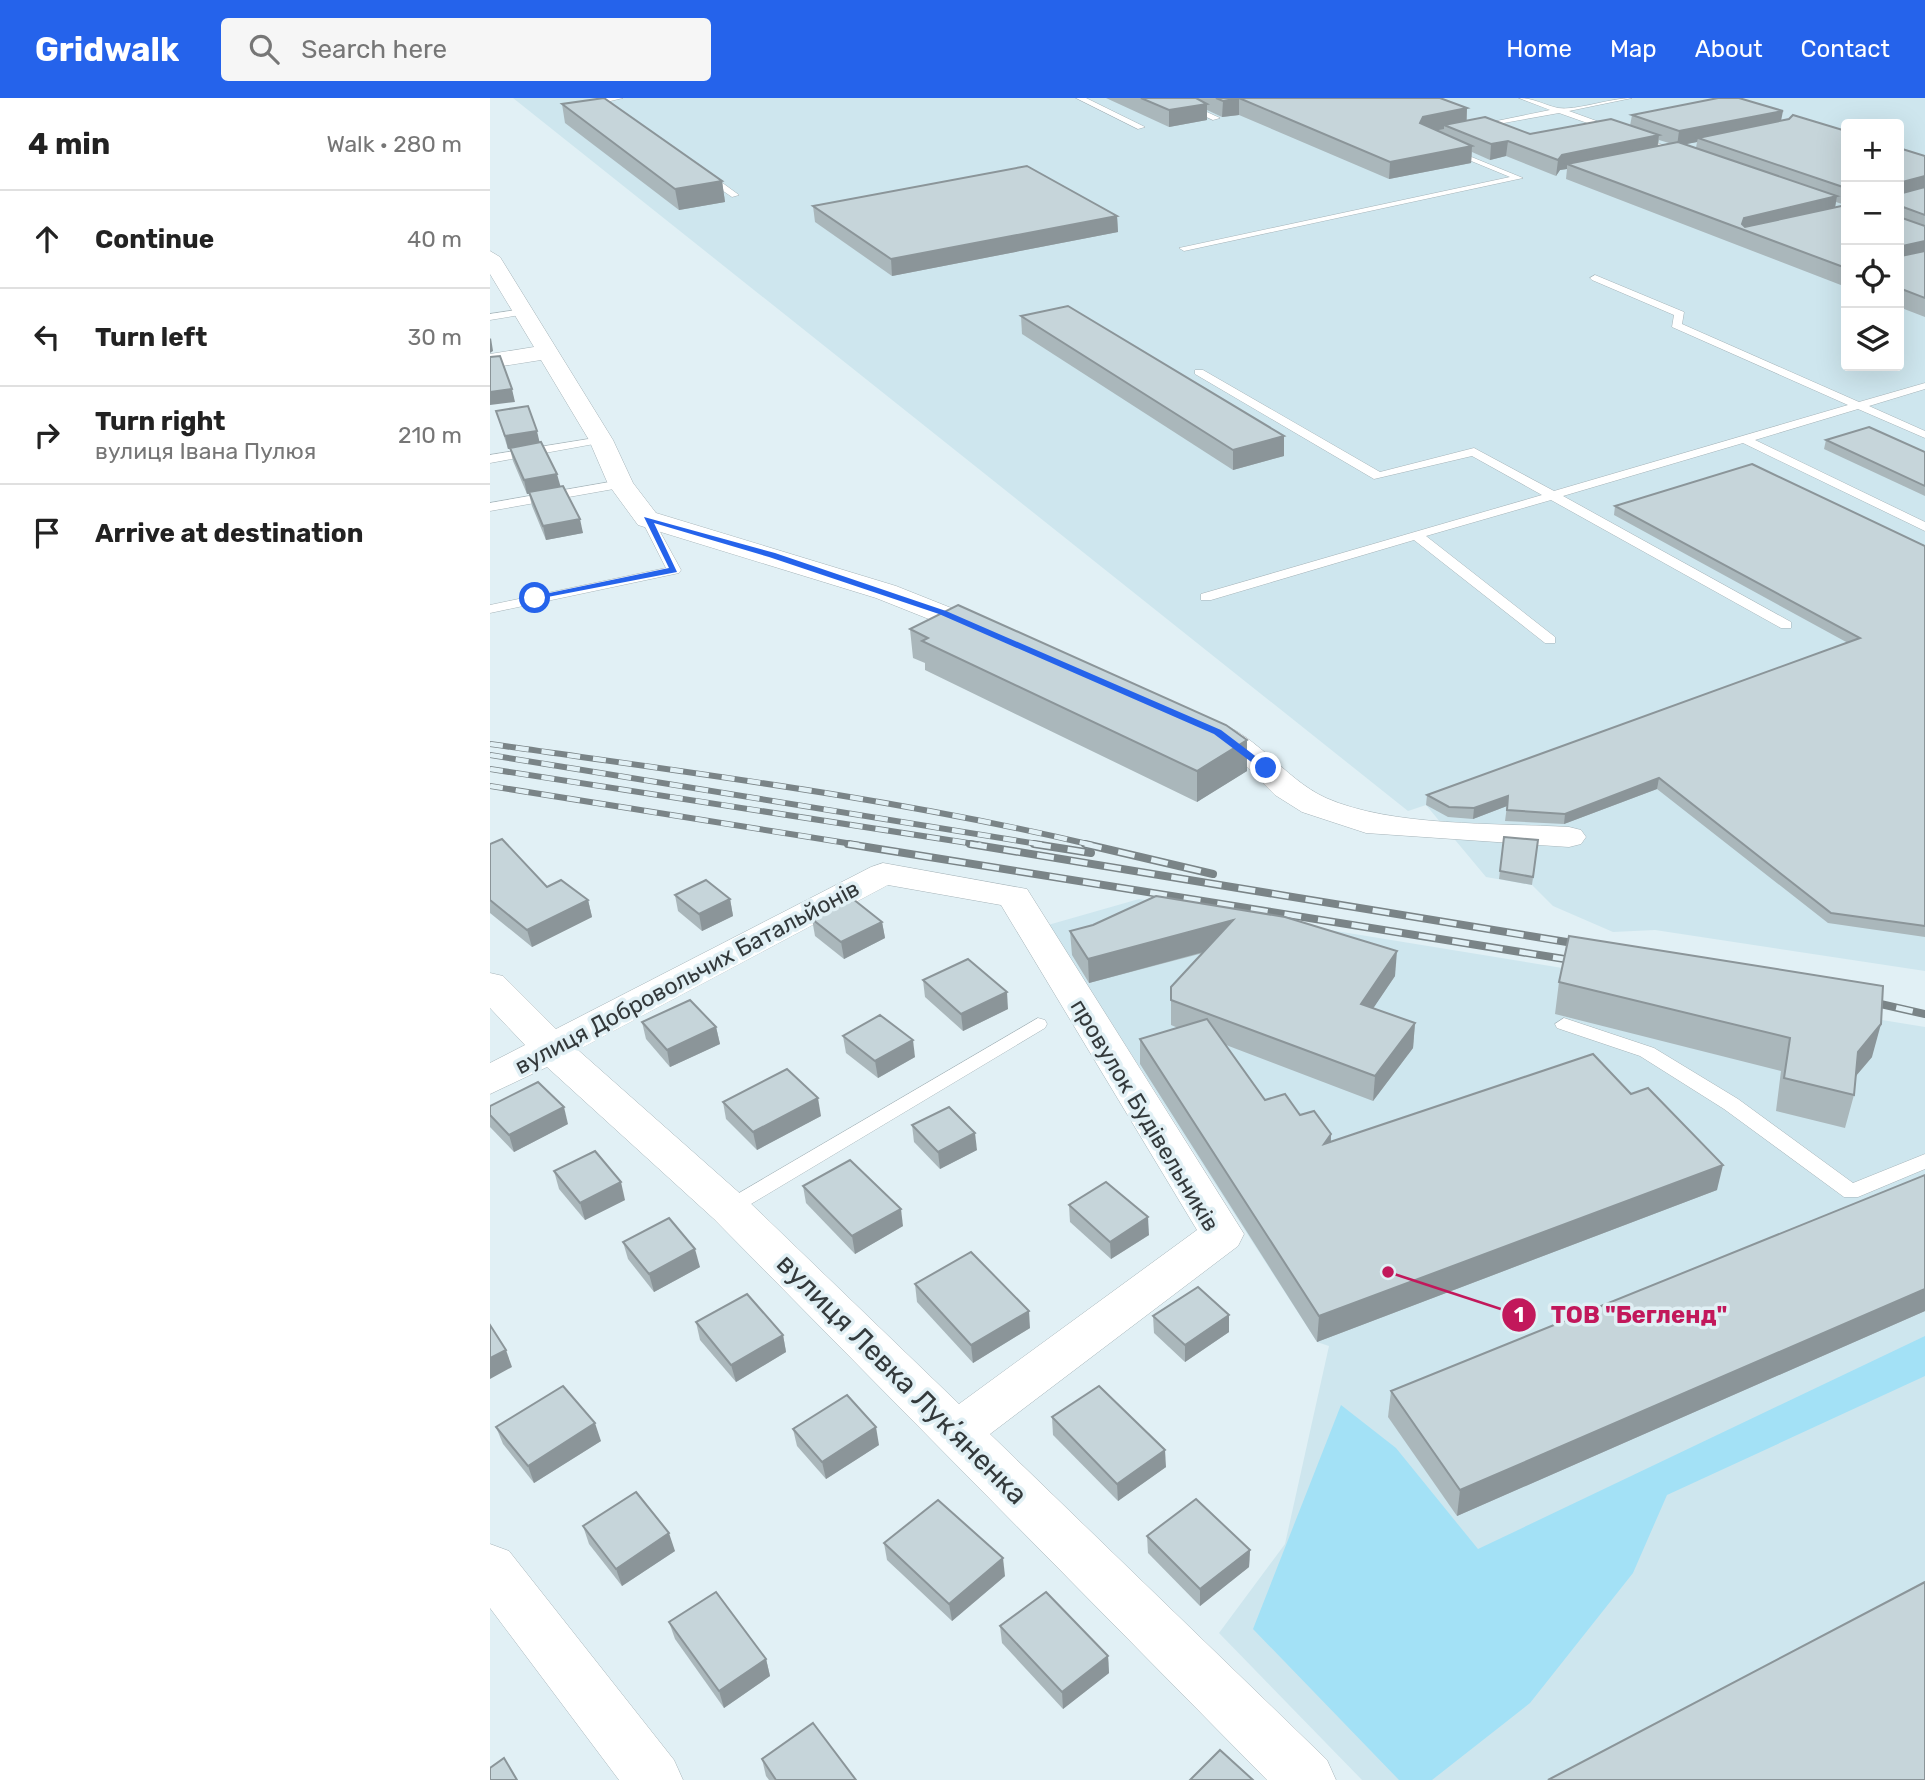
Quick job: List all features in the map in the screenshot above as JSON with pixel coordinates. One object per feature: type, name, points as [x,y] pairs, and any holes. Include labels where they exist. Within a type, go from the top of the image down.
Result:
[{"type":"street","points":[[490,257],[601,440],[621,484],[647,519],[887,593],[1017,645]]},
{"type":"street","points":[[490,361],[547,352]]},
{"type":"street","points":[[1180,716],[1218,732],[1254,756],[1287,788],[1314,805],[1348,819],[1378,826],[1569,837]]},
{"type":"street","name":"вулиця Добровольчих Батальйонів","points":[[490,1080],[883,874]]},
{"type":"street","name":"провулок Будівельників","points":[[883,874],[1014,897],[1040,944],[1222,1234],[956,1433]]},
{"type":"street","name":"вулиця Левка Лукʼяненка","points":[[490,985],[552,1049],[729,1208],[1307,1780]]},
{"type":"street","points":[[490,1567],[654,1780]]},
{"type":"lane","points":[[607,109],[595,102],[619,98]]},
{"type":"lane","points":[[1080,98],[1141,127]]},
{"type":"lane","points":[[1170,98],[1216,118]]},
{"type":"lane","points":[[1523,98],[1677,151],[1690,152]]},
{"type":"lane","points":[[1465,129],[1628,98]]},
{"type":"lane","points":[[1478,118],[1491,123]]},
{"type":"lane","points":[[1184,248],[1519,178],[1436,143]]},
{"type":"lane","points":[[1651,157],[1677,151]]},
{"type":"lane","points":[[688,164],[735,195]]},
{"type":"lane","points":[[1595,278],[1680,314],[1676,325],[1925,435]]},
{"type":"lane","points":[[490,317],[522,312]]},
{"type":"lane","points":[[1199,372],[1378,476],[1474,452],[1786,625]]},
{"type":"lane","points":[[1206,597],[1925,386]]},
{"type":"lane","points":[[1744,439],[1925,527]]},
{"type":"lane","points":[[490,459],[601,440]]},
{"type":"lane","points":[[490,507],[621,484]]},
{"type":"lane","points":[[490,609],[674,570],[647,519]]},
{"type":"lane","points":[[1416,535],[1550,640]]},
{"type":"lane","points":[[729,1208],[1038,1024]]},
{"type":"lane","points":[[1564,1024],[1647,1052],[1731,1104],[1850,1192],[1925,1161]]},
{"type":"shaded area","points":[[513,98],[1925,98],[1925,971],[1655,930],[1613,932],[1553,906],[1532,885],[1486,877],[1426,805],[1408,811]]},
{"type":"shaded area","points":[[1139,899],[1925,1027],[1925,1780],[1362,1780],[1219,1633],[1285,1544],[1329,1346],[1317,1342],[1048,925]]},
{"type":"shaded area","points":[[1925,1336],[1925,1376],[1667,1495],[1633,1573],[1530,1703],[1432,1780],[1399,1780],[1253,1629],[1341,1405],[1396,1448],[1478,1549]]},
{"type":"building","points":[[604,98],[722,181],[675,189],[562,104]]},
{"type":"building","points":[[1141,98],[1196,98],[1207,104],[1169,110]]},
{"type":"building","points":[[1216,98],[1239,98],[1223,101]]},
{"type":"building","points":[[1239,98],[1440,98],[1467,108],[1423,117],[1420,123],[1472,146],[1390,162]]},
{"type":"building","points":[[1718,98],[1739,98],[1783,111],[1679,131],[1632,115]]},
{"type":"building","points":[[1793,115],[1841,129],[1841,186],[1698,138],[1789,119]]},
{"type":"building","points":[[1485,117],[1530,134],[1611,119],[1659,135],[1562,155],[1558,160],[1508,141],[1491,144],[1444,125]]},
{"type":"building","points":[[1678,142],[1837,196],[1744,218],[1742,224],[1745,227],[1841,206],[1841,266],[1567,164]]},
{"type":"building","points":[[1904,150],[1925,156],[1925,176],[1904,181]]},
{"type":"building","points":[[1027,166],[1117,216],[891,259],[813,206]]},
{"type":"building","points":[[1925,187],[1925,215],[1904,207],[1904,193]]},
{"type":"building","points":[[1904,219],[1925,226],[1925,241],[1904,246]]},
{"type":"building","points":[[1925,251],[1925,298],[1904,290],[1904,255]]},
{"type":"building","points":[[1068,306],[1284,436],[1233,450],[1021,316]]},
{"type":"building","points":[[500,356],[512,389],[490,392],[490,357]]},
{"type":"building","points":[[528,406],[537,431],[505,436],[496,411]]},
{"type":"building","points":[[1869,427],[1925,452],[1925,486],[1826,440]]},
{"type":"building","points":[[541,442],[557,474],[524,480],[510,448]]},
{"type":"building","points":[[1752,464],[1925,546],[1925,926],[1831,913],[1659,778],[1565,814],[1507,810],[1508,796],[1474,808],[1449,807],[1427,795],[1860,638],[1615,506]]},
{"type":"building","points":[[563,486],[580,519],[543,526],[529,492]]},
{"type":"building","points":[[958,605],[1226,725],[1247,740],[1197,771],[922,641],[928,638],[910,629]]},
{"type":"building","points":[[1504,837],[1538,840],[1533,877],[1500,871]]},
{"type":"building","points":[[502,839],[547,887],[561,880],[588,900],[527,930],[490,900],[490,844]]},
{"type":"building","points":[[706,880],[730,899],[699,914],[675,895]]},
{"type":"building","points":[[1156,896],[1285,917],[1397,951],[1361,1004],[1415,1023],[1375,1076],[1171,1000],[1171,987],[1233,920],[1088,959],[1070,931],[1093,925]]},
{"type":"building","points":[[853,899],[882,922],[841,942],[812,919]]},
{"type":"building","points":[[1569,936],[1883,986],[1881,1024],[1858,1052],[1854,1095],[1784,1078],[1790,1038],[1559,982]]},
{"type":"building","points":[[968,959],[1007,992],[961,1014],[923,980]]},
{"type":"building","points":[[690,1000],[716,1027],[667,1050],[642,1022]]},
{"type":"building","points":[[880,1015],[913,1040],[875,1061],[843,1036]]},
{"type":"building","points":[[1207,1019],[1265,1100],[1285,1094],[1300,1115],[1314,1111],[1331,1134],[1324,1144],[1593,1054],[1631,1094],[1648,1088],[1723,1165],[1319,1316],[1140,1039]]},
{"type":"building","points":[[787,1069],[818,1098],[753,1132],[723,1102]]},
{"type":"building","points":[[538,1082],[564,1107],[509,1135],[490,1115],[490,1106]]},
{"type":"building","points":[[949,1107],[975,1133],[938,1152],[912,1125]]},
{"type":"building","points":[[595,1151],[621,1182],[580,1203],[554,1171]]},
{"type":"building","points":[[850,1160],[901,1209],[852,1236],[803,1186]]},
{"type":"building","points":[[1925,1175],[1925,1289],[1460,1490],[1391,1391]]},
{"type":"building","points":[[1106,1182],[1148,1217],[1110,1242],[1069,1205]]},
{"type":"building","points":[[669,1218],[695,1249],[649,1274],[623,1242]]},
{"type":"building","points":[[971,1252],[1029,1311],[971,1345],[915,1284]]},
{"type":"building","points":[[1198,1287],[1229,1315],[1185,1345],[1153,1316]]},
{"type":"building","points":[[747,1294],[783,1335],[731,1365],[696,1322]]},
{"type":"building","points":[[490,1325],[506,1350],[490,1358]]},
{"type":"building","points":[[563,1386],[595,1423],[528,1466],[496,1427]]},
{"type":"building","points":[[1099,1386],[1165,1450],[1117,1484],[1052,1417]]},
{"type":"building","points":[[847,1395],[876,1427],[822,1462],[793,1429]]},
{"type":"building","points":[[636,1492],[669,1533],[616,1569],[583,1526]]},
{"type":"building","points":[[1196,1499],[1250,1550],[1200,1589],[1147,1536]]},
{"type":"building","points":[[938,1500],[1003,1558],[949,1604],[884,1543]]},
{"type":"building","points":[[1925,1582],[1925,1780],[1548,1780]]},
{"type":"building","points":[[716,1592],[766,1659],[719,1691],[669,1622]]},
{"type":"building","points":[[1046,1592],[1108,1656],[1062,1692],[1000,1626]]},
{"type":"building","points":[[813,1723],[856,1780],[776,1780],[762,1759]]},
{"type":"building","points":[[1220,1750],[1253,1780],[1190,1780]]},
{"type":"building","points":[[504,1758],[517,1780],[490,1780],[490,1768]]},
{"type":"railway","points":[[490,744],[868,800],[1092,845]]},
{"type":"railway","points":[[490,755],[1044,845]]},
{"type":"railway","points":[[490,769],[981,845]]},
{"type":"railway","points":[[490,786],[859,845]]},
{"type":"railway","points":[[848,844],[1583,962]]},
{"type":"railway","points":[[970,844],[1585,945]]},
{"type":"railway","points":[[1034,844],[1091,853]]},
{"type":"railway","points":[[1085,844],[1213,874]]},
{"type":"railway","points":[[1863,1000],[1925,1014]]},
{"type":"place","name":"ТОВ \"Бегленд\"","points":[[1388,1272]]},
{"type":"route","points":[[535,598],[674,570],[647,519],[772,555],[942,612],[1218,732],[1254,756],[1266,768]]}]
